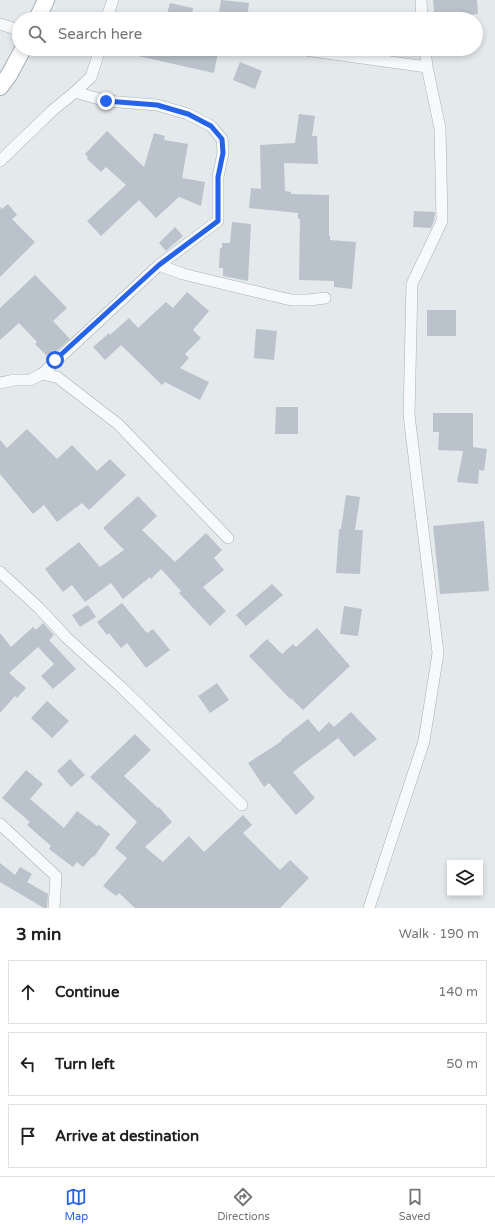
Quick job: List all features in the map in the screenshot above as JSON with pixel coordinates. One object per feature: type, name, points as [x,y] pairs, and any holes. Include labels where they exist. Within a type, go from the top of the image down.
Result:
[{"type":"main road","points":[[40,12],[46,0]]},
{"type":"main road","points":[[0,87],[9,75],[19,56]]},
{"type":"street","points":[[109,12],[113,0]]},
{"type":"street","points":[[421,0],[422,12]]},
{"type":"street","points":[[0,24],[12,28]]},
{"type":"street","points":[[91,76],[98,56]]},
{"type":"street","points":[[0,161],[91,76],[101,56]]},
{"type":"street","points":[[348,56],[427,67]]},
{"type":"street","points":[[369,908],[424,741],[438,653],[409,415],[412,284],[442,221],[440,128],[426,56]]},
{"type":"street","points":[[0,383],[14,380],[30,380],[42,374],[55,360],[159,265],[218,221],[218,177],[223,153],[222,139],[211,126],[188,114],[157,105],[106,101],[75,92]]},
{"type":"street","points":[[159,265],[183,274],[291,300],[325,298]]},
{"type":"street","points":[[55,360],[57,377]]},
{"type":"street","points":[[42,374],[57,377],[118,424],[228,538]]},
{"type":"street","points":[[0,572],[242,805]]},
{"type":"street","points":[[0,824],[56,876],[54,908]]},
{"type":"building","points":[[221,0],[249,3],[248,12],[219,12]]},
{"type":"building","points":[[433,0],[477,0],[478,12],[434,12]]},
{"type":"building","points":[[170,3],[193,8],[192,12],[167,12]]},
{"type":"building","points":[[138,56],[217,56],[214,73]]},
{"type":"building","points":[[240,62],[262,71],[255,89],[233,80]]},
{"type":"building","points":[[299,114],[315,116],[312,136],[317,136],[318,164],[284,163],[285,191],[291,192],[291,194],[329,195],[330,240],[356,242],[352,289],[334,287],[334,281],[299,280],[300,219],[298,219],[298,213],[249,208],[251,188],[261,189],[260,145],[295,143]]},
{"type":"building","points":[[107,131],[144,167],[154,133],[165,136],[164,140],[188,144],[182,178],[205,182],[201,206],[179,197],[156,218],[139,200],[101,236],[87,221],[126,185],[106,167],[101,172],[87,159],[88,157],[85,154]]},
{"type":"building","points":[[8,204],[17,215],[12,219],[35,242],[0,277],[0,207],[2,209]]},
{"type":"building","points":[[414,211],[435,212],[434,221],[431,228],[413,227]]},
{"type":"building","points":[[232,222],[251,224],[248,281],[223,276],[223,268],[219,268],[220,248],[222,248],[222,243],[230,243]]},
{"type":"building","points":[[175,227],[183,236],[166,251],[159,243]]},
{"type":"building","points":[[35,275],[67,308],[53,321],[70,339],[51,356],[48,354],[47,356],[35,344],[37,342],[19,323],[0,340],[0,308]]},
{"type":"building","points":[[187,292],[209,311],[193,330],[201,338],[185,354],[189,358],[180,368],[209,382],[200,400],[165,382],[162,385],[121,345],[105,360],[93,347],[109,333],[110,335],[129,318],[138,328],[166,302],[173,308]]},
{"type":"building","points":[[427,310],[456,310],[456,336],[427,336]]},
{"type":"building","points":[[256,329],[277,331],[274,360],[254,358]]},
{"type":"building","points":[[276,407],[298,407],[298,434],[275,434]]},
{"type":"building","points":[[433,413],[473,413],[473,447],[487,449],[484,471],[479,470],[478,484],[457,482],[463,451],[438,450],[439,432],[433,432]]},
{"type":"building","points":[[27,429],[57,459],[72,445],[97,471],[110,459],[126,475],[89,510],[82,503],[57,522],[44,505],[33,514],[0,474],[0,440],[7,448]]},
{"type":"building","points":[[346,495],[360,497],[355,530],[363,530],[360,574],[336,573],[339,529],[341,529]]},
{"type":"building","points":[[138,496],[157,516],[142,530],[175,562],[206,533],[222,550],[214,558],[224,570],[203,587],[226,611],[210,626],[179,593],[181,591],[161,569],[151,579],[150,577],[123,599],[111,583],[85,602],[72,585],[63,592],[45,569],[79,542],[100,567],[124,550],[103,528]]},
{"type":"building","points":[[484,521],[489,591],[440,594],[433,526]]},
{"type":"building","points":[[272,584],[283,595],[246,626],[236,615]]},
{"type":"building","points":[[122,603],[147,633],[153,629],[170,650],[146,668],[127,643],[121,648],[109,633],[107,635],[97,622]]},
{"type":"building","points":[[88,605],[96,617],[80,627],[72,615]]},
{"type":"building","points":[[344,606],[362,609],[358,636],[340,634]]},
{"type":"building","points":[[43,623],[54,635],[49,640],[76,669],[53,689],[41,676],[54,664],[38,647],[9,673],[26,688],[17,698],[15,696],[0,713],[0,633],[11,647],[33,627],[36,630]]},
{"type":"building","points":[[317,628],[350,666],[303,710],[291,698],[290,699],[249,656],[267,639],[282,654],[293,644],[296,647]]},
{"type":"building","points":[[217,683],[229,700],[210,713],[198,696]]},
{"type":"building","points":[[47,701],[69,721],[52,738],[31,718]]},
{"type":"building","points":[[351,712],[377,739],[354,757],[338,738],[293,772],[315,798],[296,815],[269,783],[264,787],[248,763],[282,741],[281,740],[308,719],[319,732],[329,722],[334,727]]},
{"type":"building","points":[[135,734],[151,750],[124,776],[158,808],[159,807],[172,822],[145,847],[163,862],[189,836],[204,852],[243,815],[252,825],[243,833],[280,870],[290,860],[309,878],[280,908],[135,908],[119,893],[116,896],[103,886],[127,858],[115,848],[137,822],[90,777]]},
{"type":"building","points":[[70,759],[85,775],[71,787],[57,771]]},
{"type":"building","points":[[26,770],[43,784],[30,799],[64,828],[77,811],[110,834],[94,857],[93,856],[83,867],[77,862],[73,867],[49,849],[51,846],[27,825],[30,822],[2,798]]},
{"type":"building","points":[[0,863],[15,875],[20,867],[32,874],[27,882],[48,894],[47,908],[44,908],[0,882]]},
{"type":"route","points":[[55,360],[159,265],[218,221],[218,177],[223,153],[222,139],[211,126],[188,114],[157,105],[106,101]]}]
